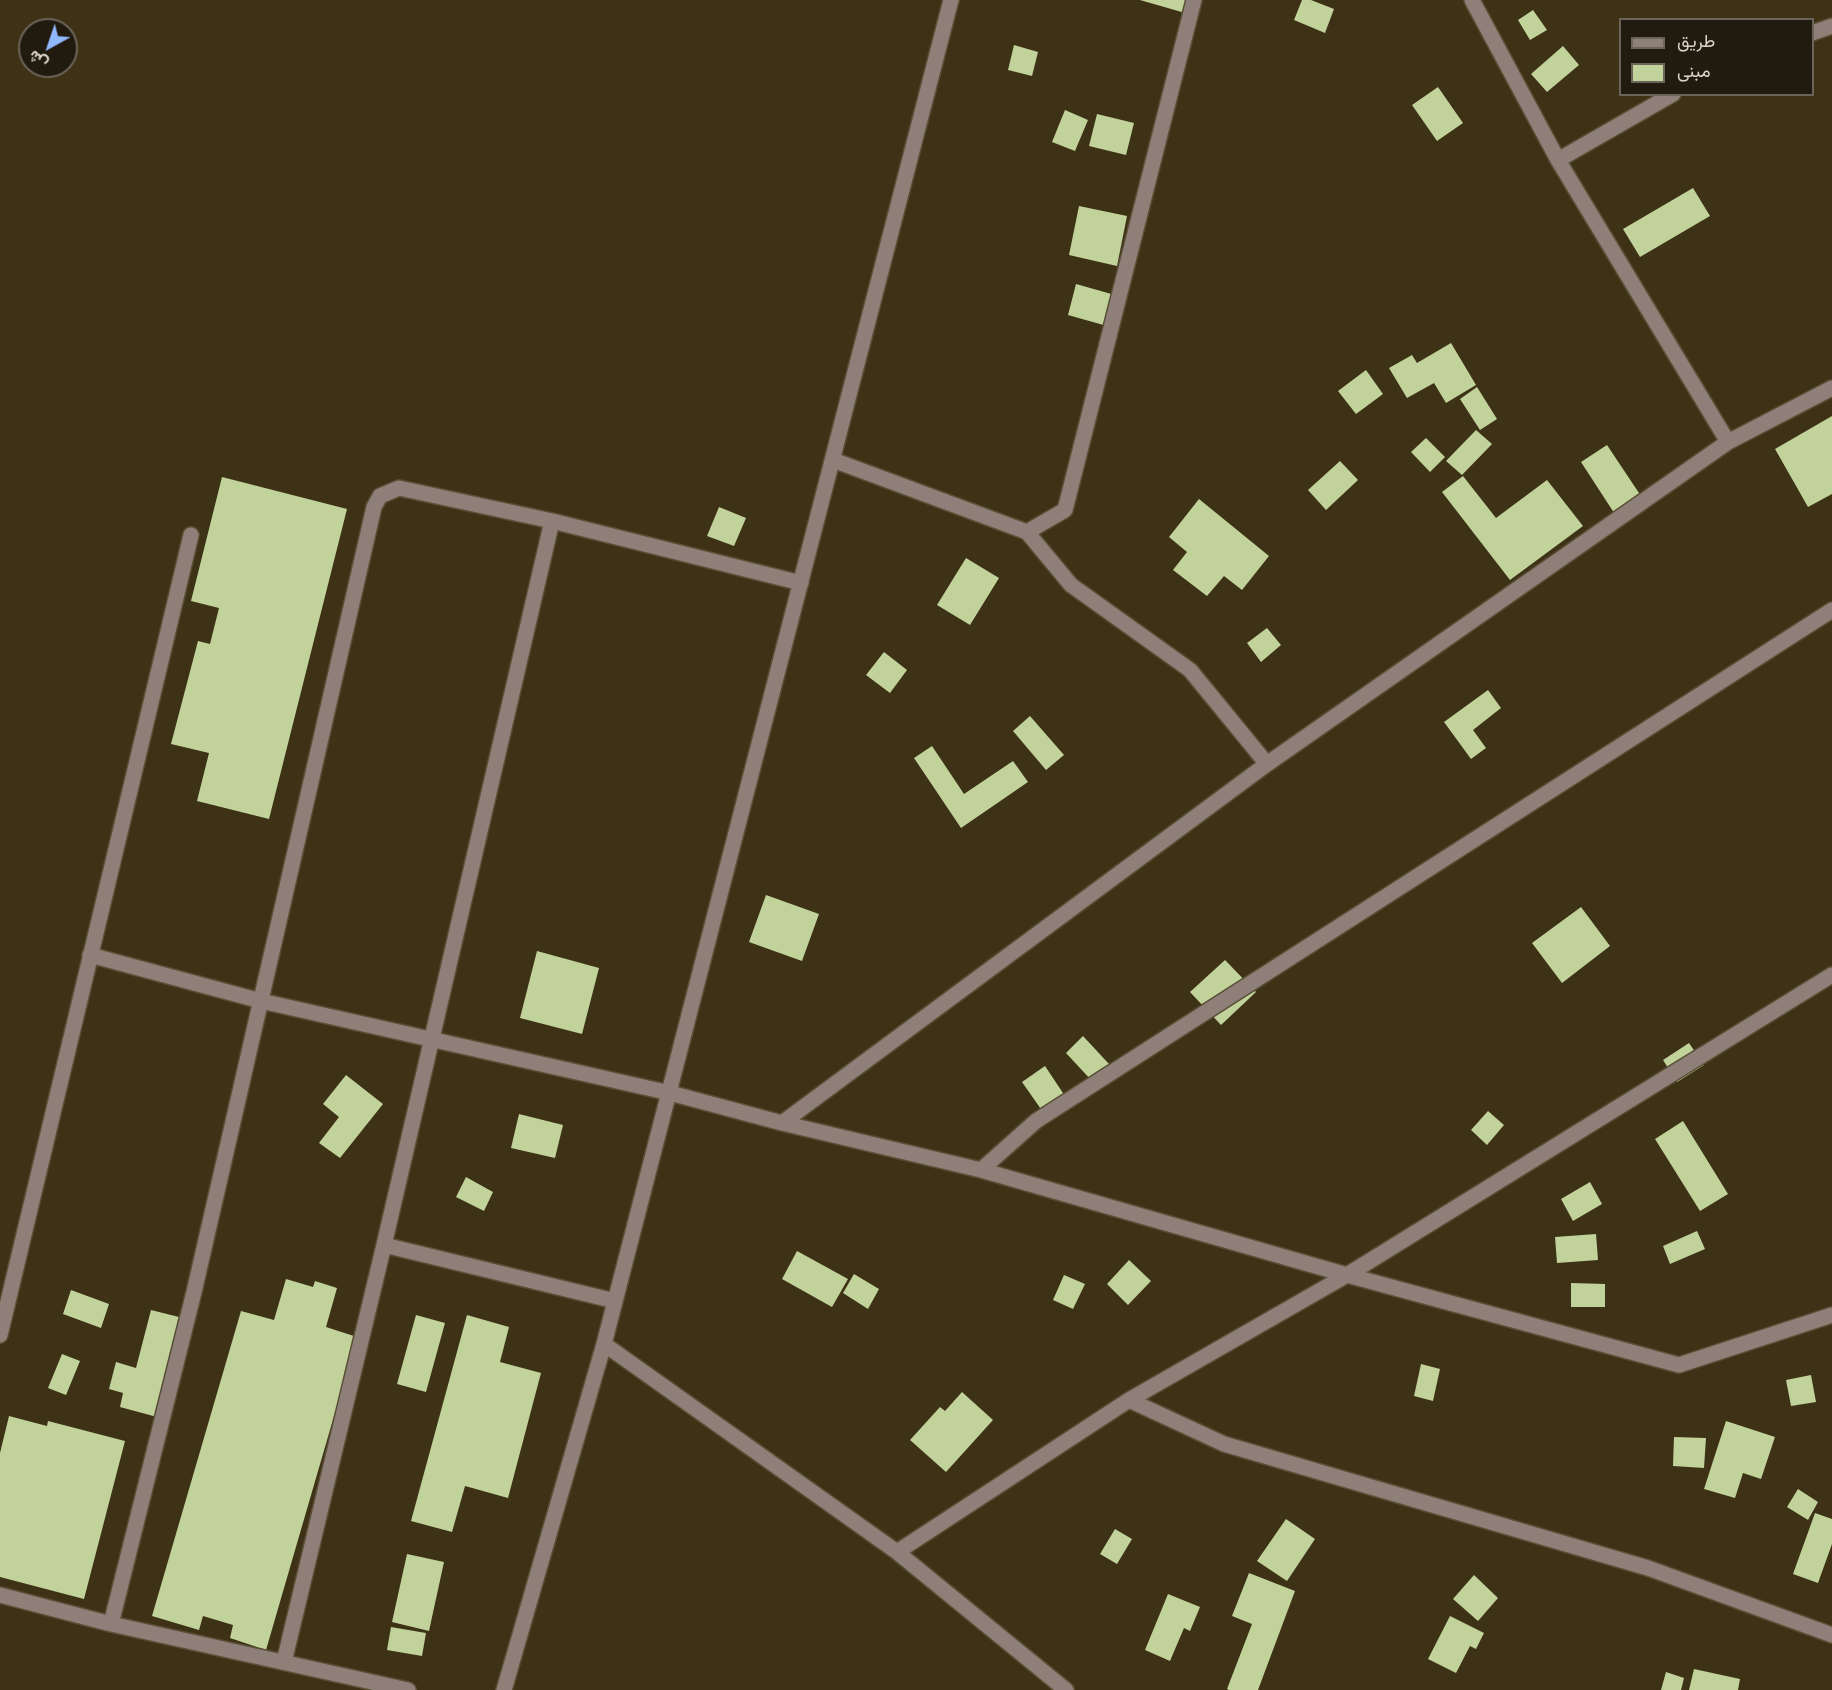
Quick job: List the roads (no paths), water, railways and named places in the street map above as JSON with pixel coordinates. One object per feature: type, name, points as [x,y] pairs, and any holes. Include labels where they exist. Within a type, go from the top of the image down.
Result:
[{"type":"street","points":[[504,1690],[604,1344],[951,0]]},
{"type":"street","points":[[1027,532],[1065,510],[1194,0]]},
{"type":"street","points":[[1472,0],[1558,160],[1728,442]]},
{"type":"street","points":[[1814,32],[1832,26]]},
{"type":"street","points":[[1558,160],[1670,96]]},
{"type":"street","points":[[782,1123],[1267,764],[1728,442],[1832,388]]},
{"type":"street","points":[[832,460],[1027,532],[1071,585],[1190,670],[1267,764]]},
{"type":"street","points":[[111,1624],[194,1292],[374,507],[380,496],[399,488],[552,521],[801,583]]},
{"type":"street","points":[[284,1662],[384,1245],[552,521]]},
{"type":"street","points":[[0,1335],[190,535]]},
{"type":"street","points":[[981,1170],[1036,1121],[1832,610]]},
{"type":"street","points":[[90,955],[261,1001],[669,1093],[782,1123],[981,1170],[1347,1275],[1679,1365],[1832,1315]]},
{"type":"street","points":[[897,1552],[1129,1400],[1347,1275],[1832,975]]},
{"type":"street","points":[[384,1245],[615,1301]]},
{"type":"street","points":[[604,1344],[897,1552],[1066,1690]]},
{"type":"street","points":[[1129,1400],[1224,1444],[1648,1568],[1832,1635]]},
{"type":"street","points":[[0,1595],[111,1624],[408,1690]]}]
